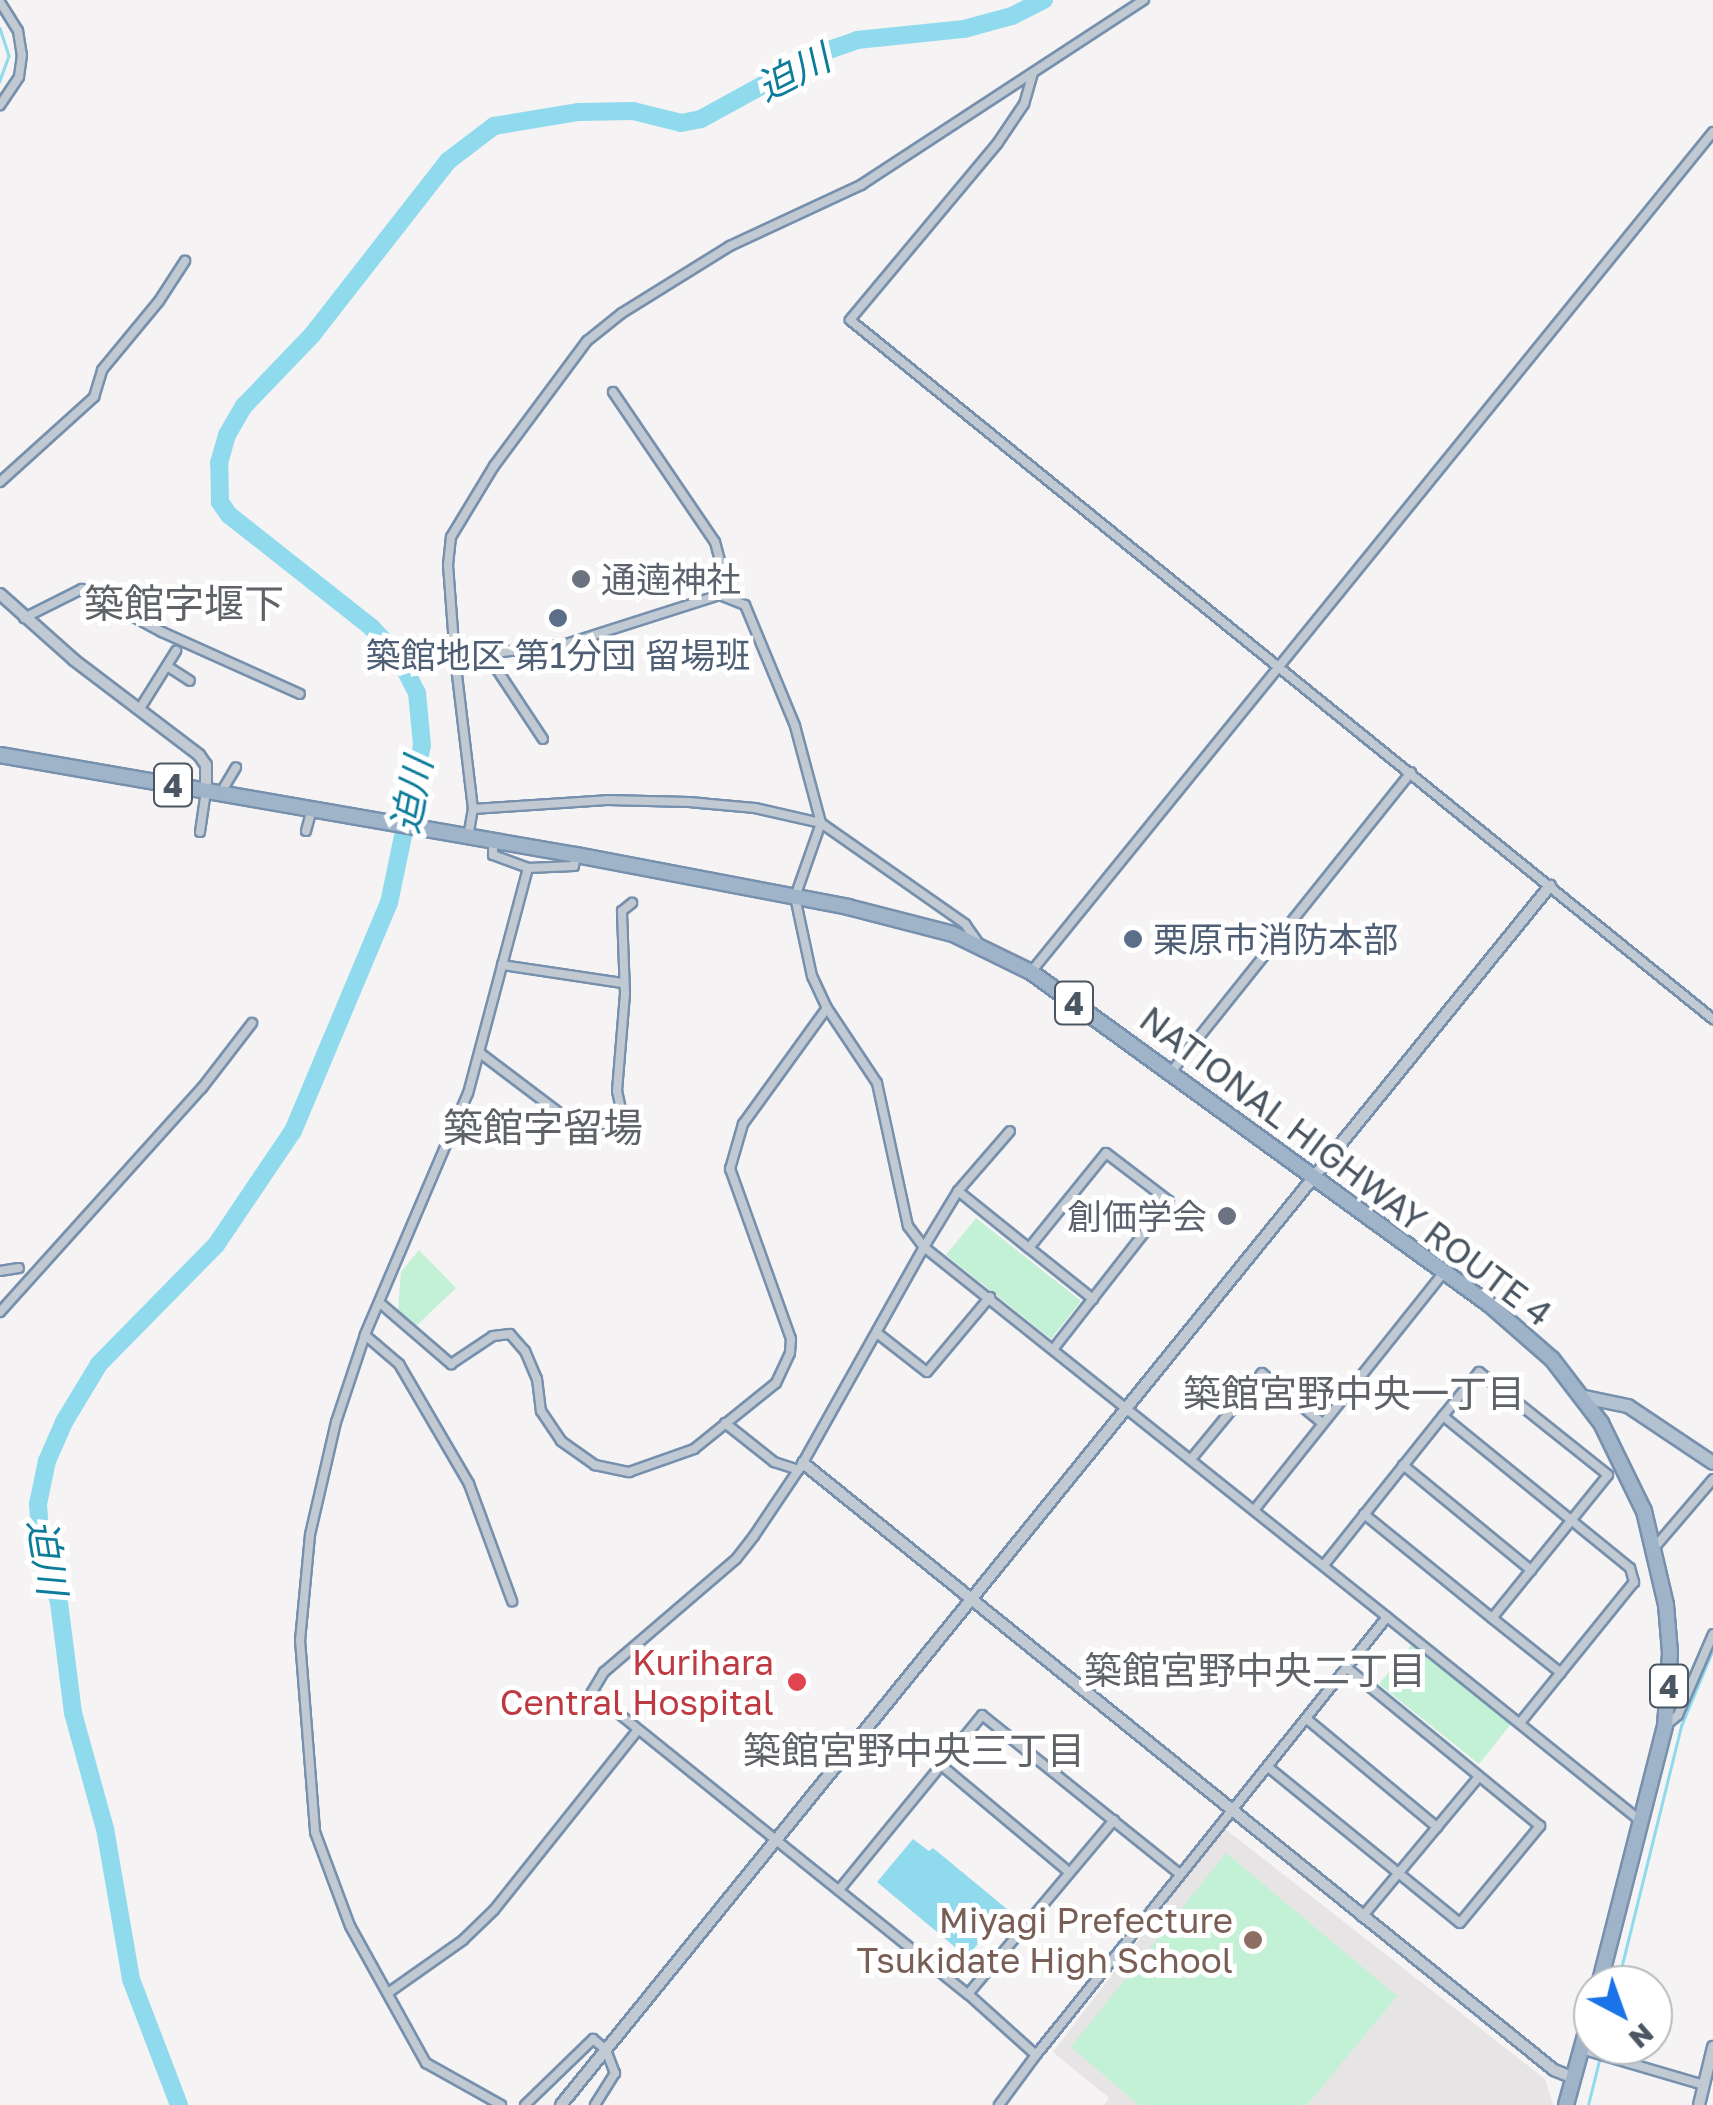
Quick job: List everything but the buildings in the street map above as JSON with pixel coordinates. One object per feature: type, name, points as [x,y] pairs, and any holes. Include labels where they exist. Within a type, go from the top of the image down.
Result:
[{"type":"highway","name":"NATIONAL HIGHWAY ROUTE 4","points":[[0,754],[576,856],[923,924],[981,946],[1031,972],[1524,1332],[1584,1396],[1630,1476],[1655,1547],[1670,1641],[1666,1726],[1604,1965]]},
{"type":"highway","points":[[1566,2105],[1581,2065]]},
{"type":"main road","points":[[1584,1396],[1628,1406],[1713,1463]]},
{"type":"street","points":[[462,837],[473,808],[455,658],[448,565],[451,536],[494,466],[587,341],[622,314],[730,246],[861,186],[1144,0]]},
{"type":"street","points":[[0,2],[18,31],[22,55],[19,78],[0,105]]},
{"type":"street","points":[[1033,74],[1024,104],[997,144],[850,320],[1713,1020]]},
{"type":"street","points":[[1031,972],[1713,132]]},
{"type":"street","points":[[0,482],[94,396],[102,370],[159,302],[184,261]]},
{"type":"street","points":[[613,392],[716,542],[724,575],[720,595]]},
{"type":"street","points":[[24,618],[82,589],[162,632],[300,694]]},
{"type":"street","points":[[0,594],[24,618],[199,756],[206,765],[213,793]]},
{"type":"street","points":[[455,658],[566,644],[720,595],[745,604],[794,726],[821,822],[796,897],[812,976],[827,1008],[877,1083],[908,1226],[924,1247],[1192,1458],[1642,1823]]},
{"type":"street","points":[[139,710],[176,651]]},
{"type":"street","points":[[486,653],[544,739]]},
{"type":"street","points":[[167,666],[190,681]]},
{"type":"street","points":[[200,832],[213,793],[236,767]]},
{"type":"street","points":[[1171,1072],[1411,772]]},
{"type":"street","points":[[473,808],[607,800],[689,802],[755,808],[821,822],[965,924],[981,946]]},
{"type":"street","points":[[306,831],[312,812]]},
{"type":"street","points":[[493,842],[493,855],[528,868],[574,866],[576,856]]},
{"type":"street","points":[[501,2105],[426,2063],[350,1926],[316,1832],[300,1640],[310,1535],[336,1422],[366,1335],[468,1094],[528,868]]},
{"type":"street","points":[[561,2105],[1550,886]]},
{"type":"street","points":[[480,1053],[579,1128],[628,1141],[617,1091],[625,994],[622,912],[632,903]]},
{"type":"street","points":[[502,965],[622,983]]},
{"type":"street","points":[[380,1303],[451,1364],[494,1336],[510,1334],[525,1351],[537,1378],[541,1412],[561,1441],[595,1466],[630,1472],[694,1449],[776,1382],[785,1368],[791,1339],[730,1169],[734,1144],[758,1102],[827,1008]]},
{"type":"street","points":[[0,1312],[202,1088],[252,1024]]},
{"type":"street","points":[[1010,1131],[958,1191],[801,1466],[736,1559],[604,1672],[592,1692],[968,1994],[1036,2055]]},
{"type":"street","points":[[1029,1248],[1106,1152],[1169,1201],[1054,1348]]},
{"type":"street","points":[[958,1191],[1092,1299]]},
{"type":"street","points":[[0,1271],[19,1268]]},
{"type":"street","points":[[1255,1509],[1444,1272]]},
{"type":"street","points":[[877,1333],[928,1372],[990,1298]]},
{"type":"street","points":[[366,1335],[399,1364],[469,1484],[512,1601]]},
{"type":"street","points":[[1324,1565],[1479,1372],[1608,1475],[1492,1618]]},
{"type":"street","points":[[1192,1458],[1262,1373],[1322,1423]]},
{"type":"street","points":[[1443,1416],[1630,1568],[1634,1582],[1520,1723]]},
{"type":"street","points":[[724,1424],[774,1462],[801,1466],[972,1598],[1554,2070],[1574,2078]]},
{"type":"street","points":[[1403,1465],[1530,1570]]},
{"type":"street","points":[[1655,1547],[1713,1479]]},
{"type":"street","points":[[1364,1514],[1561,1673]]},
{"type":"street","points":[[998,2105],[1388,1617]]},
{"type":"street","points":[[1666,1726],[1678,1715],[1713,1634]]},
{"type":"street","points":[[1268,1767],[1460,1924],[1540,1826],[1348,1670]]},
{"type":"street","points":[[839,1890],[982,1715],[1180,1874]]},
{"type":"street","points":[[1308,1720],[1437,1827]]},
{"type":"street","points":[[388,1993],[464,1940],[494,1910],[637,1730]]},
{"type":"street","points":[[942,1765],[1069,1872]]},
{"type":"street","points":[[1362,1916],[1478,1778]]},
{"type":"street","points":[[968,1994],[1114,1820]]},
{"type":"street","points":[[525,2105],[588,2040],[598,2041],[606,2050],[615,2073],[595,2105]]},
{"type":"street","points":[[1699,2105],[1713,2047]]},
{"type":"street","points":[[1635,2065],[1704,2085]]},
{"type":"shaded area","name":"Miyagi Prefecture Tsukidate High School","points":[[1224,1828],[1545,2079],[1553,2105],[1104,2105],[1109,2098],[1053,2052]]},
{"type":"green space","points":[[976,1218],[1081,1301],[1051,1339],[946,1255]]},
{"type":"green space","points":[[419,1250],[456,1288],[415,1327],[398,1311],[401,1272]]},
{"type":"green space","points":[[1412,1644],[1511,1724],[1479,1764],[1379,1684]]},
{"type":"green space","name":"Miyagi Prefecture Tsukidate High School","points":[[1226,1853],[1397,1996],[1307,2105],[1139,2105],[1071,2047]]},
{"type":"water","points":[[913,1839],[929,1851],[933,1848],[1007,1909],[967,1957],[877,1882]]},
{"type":"waterway","name":"迫川","points":[[179,2105],[131,1979],[105,1829],[73,1713],[59,1602],[41,1546],[38,1504],[47,1461],[64,1422],[99,1364],[216,1245],[293,1131],[389,903],[422,745],[417,693],[398,656],[371,627],[229,515],[220,502],[219,463],[227,435],[244,406],[312,335],[448,161],[494,126],[579,112],[633,111],[681,123],[701,119],[823,52],[857,40],[964,29],[1012,16],[1044,0]]},
{"type":"waterway","points":[[0,28],[9,56],[0,81]]},
{"type":"waterway","points":[[1622,1965],[1681,1726],[1713,1649]]},
{"type":"waterway","points":[[1588,2105],[1598,2065]]},
{"type":"place","name":"通遖神社","points":[[581,579]]},
{"type":"place","name":"築館地区 第1分団 留場班","points":[[558,618]]},
{"type":"place","name":"栗原市消防本部","points":[[1133,939]]},
{"type":"place","name":"創価学会","points":[[1227,1216]]},
{"type":"place","name":"Kurihara Central Hospital","points":[[797,1682]]},
{"type":"place","name":"Miyagi Prefecture Tsukidate High School","points":[[1253,1940]]},
{"type":"district","name":"築館字堰下","points":[[184,603]]},
{"type":"district","name":"築館字留場","points":[[543,1127]]},
{"type":"district","name":"築館宮野中央一丁目","points":[[1354,1393]]},
{"type":"district","name":"築館宮野中央二丁目","points":[[1255,1670]]},
{"type":"district","name":"築館宮野中央三丁目","points":[[914,1750]]}]
